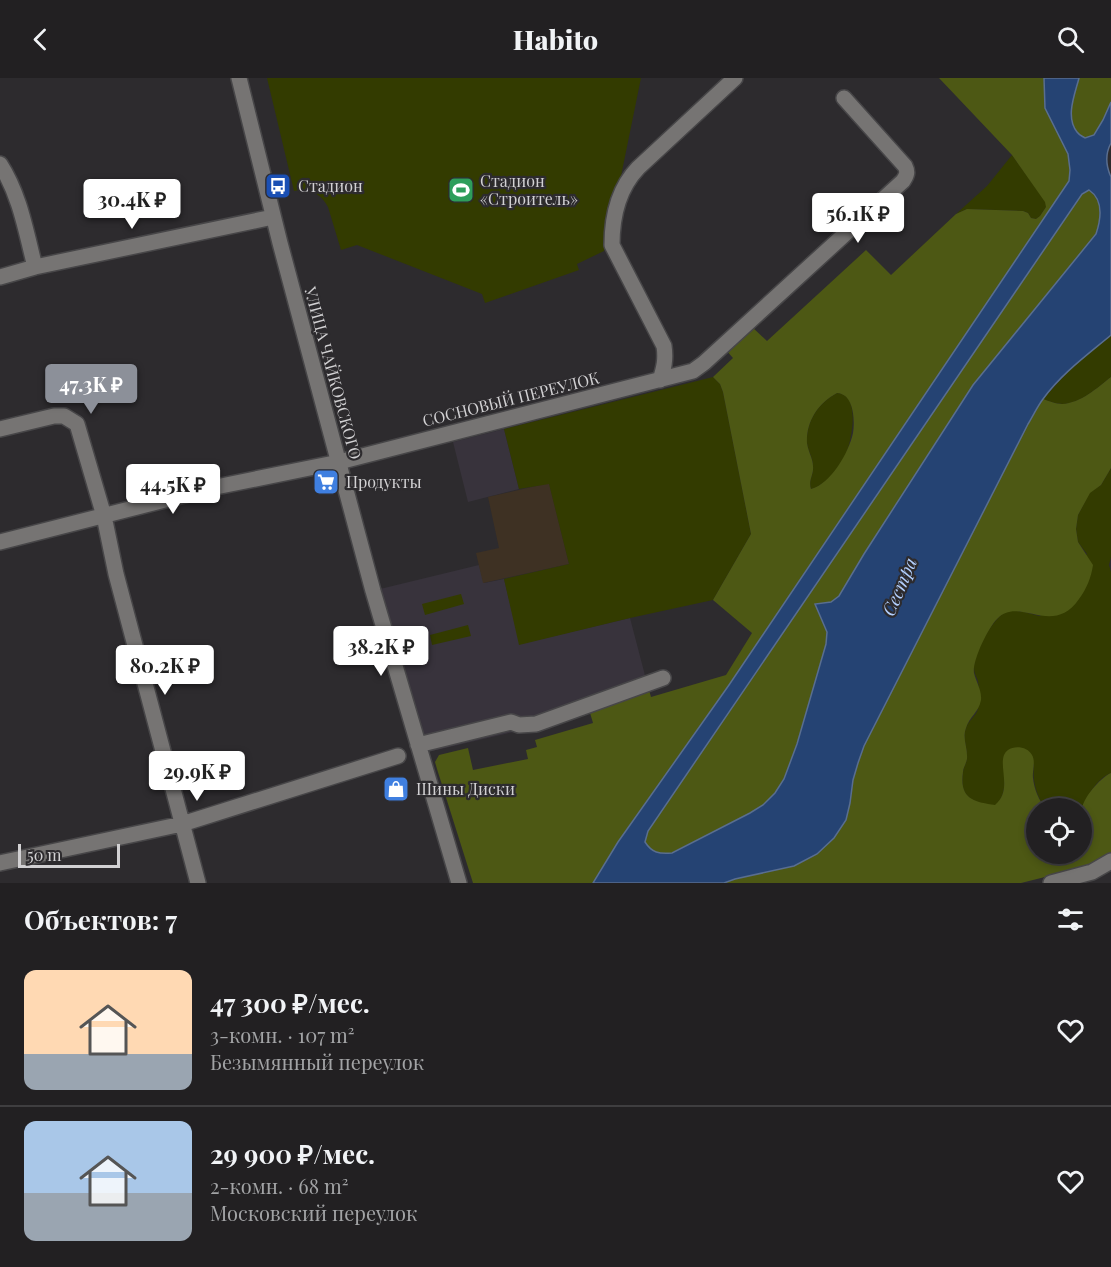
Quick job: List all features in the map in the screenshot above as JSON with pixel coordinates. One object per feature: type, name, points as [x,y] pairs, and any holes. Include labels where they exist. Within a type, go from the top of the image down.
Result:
[{"type":"street","name":"УЛИЦА ЧАЙКОВСКОГО","points":[[239,78],[273,217],[373,591],[459,883]]},
{"type":"street","points":[[660,380],[666,357],[664,346],[612,245],[618,202],[626,183],[638,168],[735,78]]},
{"type":"street","name":"СОСНОВЫЙ ПЕРЕУЛОК","points":[[0,542],[216,487],[339,462],[693,371],[906,176],[905,166],[844,98]]},
{"type":"street","points":[[0,164],[8,175],[20,205],[35,267]]},
{"type":"street","points":[[0,277],[35,267],[273,217]]},
{"type":"street","points":[[0,429],[54,416],[64,416],[77,424],[104,516],[116,574],[198,883]]},
{"type":"street","points":[[418,745],[511,722],[519,725],[536,724],[663,678]]},
{"type":"street","points":[[0,863],[182,824],[398,756]]},
{"type":"street","points":[[1051,883],[1092,872],[1111,861]]},
{"type":"shaded area","points":[[504,429],[519,489],[468,502],[453,442]]},
{"type":"shaded area","points":[[549,483],[569,564],[483,583],[476,553],[499,548],[488,497]]},
{"type":"shaded area","points":[[479,565],[484,583],[504,579],[520,644],[630,618],[647,683],[526,729],[424,753],[376,590]]},
{"type":"green space","name":"Стадион «Строитель»","points":[[267,78],[641,78],[620,181],[611,196],[604,251],[577,264],[579,270],[485,303],[482,294],[357,245],[341,250],[328,207],[322,198],[314,193],[294,191]]},
{"type":"green space","points":[[939,78],[1044,78],[1045,96],[1051,117],[1069,159],[1069,181],[729,685],[618,842],[593,883],[473,883],[435,762],[439,755],[468,748],[473,770],[528,759],[526,750],[537,747],[535,740],[593,723],[588,706],[647,683],[651,697],[726,675],[752,633],[713,600],[751,534],[723,392],[720,384],[713,377],[733,358],[725,349],[751,326],[767,341],[866,250],[891,275],[956,214],[967,209],[1023,211],[1036,219],[1046,207],[1045,202],[1012,155]],"holes":[[[837,393],[843,394],[852,408],[854,428],[851,441],[832,474],[811,489],[813,466],[807,443],[811,421],[824,402]]]},
{"type":"green space","points":[[1079,78],[1111,78],[1111,102],[1094,135],[1085,138],[1073,126],[1071,113]]},
{"type":"green space","points":[[1012,155],[1046,202],[1046,207],[1040,216],[1036,219],[1023,211],[967,209],[956,214],[987,186]]},
{"type":"green space","points":[[1089,190],[1097,199],[1100,210],[1096,234],[973,385],[839,596],[831,602],[815,605],[827,632],[826,644],[797,744],[784,779],[775,793],[763,805],[750,813],[671,853],[653,851],[645,842],[647,831],[1082,194]]},
{"type":"green space","points":[[1111,335],[1111,377],[1088,394],[1070,403],[1058,404],[1043,399],[1073,366]]},
{"type":"green space","points":[[713,377],[720,384],[723,392],[751,534],[713,600],[519,645],[504,579],[569,564],[549,484],[519,489],[504,429]]},
{"type":"green space","points":[[1111,377],[1111,468],[1101,485],[1090,493],[1078,515],[1076,529],[1078,542],[1093,565],[1090,579],[1082,595],[1069,610],[1058,615],[1047,616],[1015,611],[1006,613],[997,619],[989,630],[981,645],[974,668],[981,700],[965,732],[967,759],[962,781],[963,788],[970,798],[995,805],[1004,791],[1004,755],[1008,750],[1014,748],[1028,750],[1033,758],[1033,778],[1039,798],[1026,798],[1026,864],[1092,864],[1092,798],[1086,798],[1102,779],[1111,773],[1111,852],[1089,866],[1021,883],[724,883],[794,866],[850,803],[853,780],[864,746],[1028,424],[1043,399],[1060,404],[1069,403],[1088,394]]},
{"type":"green space","points":[[837,393],[845,395],[852,409],[852,428],[848,447],[832,475],[822,484],[811,489],[813,466],[807,435],[814,414],[824,402]]},
{"type":"green space","points":[[1111,468],[1111,557],[1109,565],[1111,572],[1111,773],[1097,783],[1087,798],[1039,798],[1035,787],[1034,764],[1004,772],[1003,794],[995,806],[975,801],[966,794],[962,782],[967,759],[965,732],[978,709],[978,681],[974,668],[977,653],[985,636],[1002,614],[1016,611],[1040,616],[1087,554],[1078,542],[1076,529],[1078,515],[1090,492],[1101,485]]},
{"type":"green space","points":[[461,594],[464,604],[425,615],[422,604]]},
{"type":"green space","points":[[468,625],[471,636],[432,645],[430,635]]},
{"type":"water","name":"Сестра","points":[[1044,78],[1079,78],[1071,113],[1073,126],[1085,138],[1094,135],[1111,102],[1111,143],[1107,160],[1111,177],[1111,335],[1058,381],[1041,402],[1028,424],[864,746],[853,780],[846,820],[834,838],[817,854],[794,866],[724,883],[593,883],[618,842],[729,685],[1069,181],[1068,154],[1045,108]],"holes":[[[1089,190],[1094,194],[1100,210],[1096,234],[973,385],[839,596],[831,602],[815,604],[827,632],[826,644],[797,744],[784,779],[775,793],[763,805],[750,813],[672,853],[653,851],[645,842],[648,831],[1082,194]]]},
{"type":"place","name":"Стадион","points":[[278,186]]},
{"type":"place","name":"Стадион «Строитель»","points":[[461,190]]},
{"type":"place","name":"Продукты","points":[[326,482]]},
{"type":"place","name":"Шины Диски","points":[[396,789]]}]
